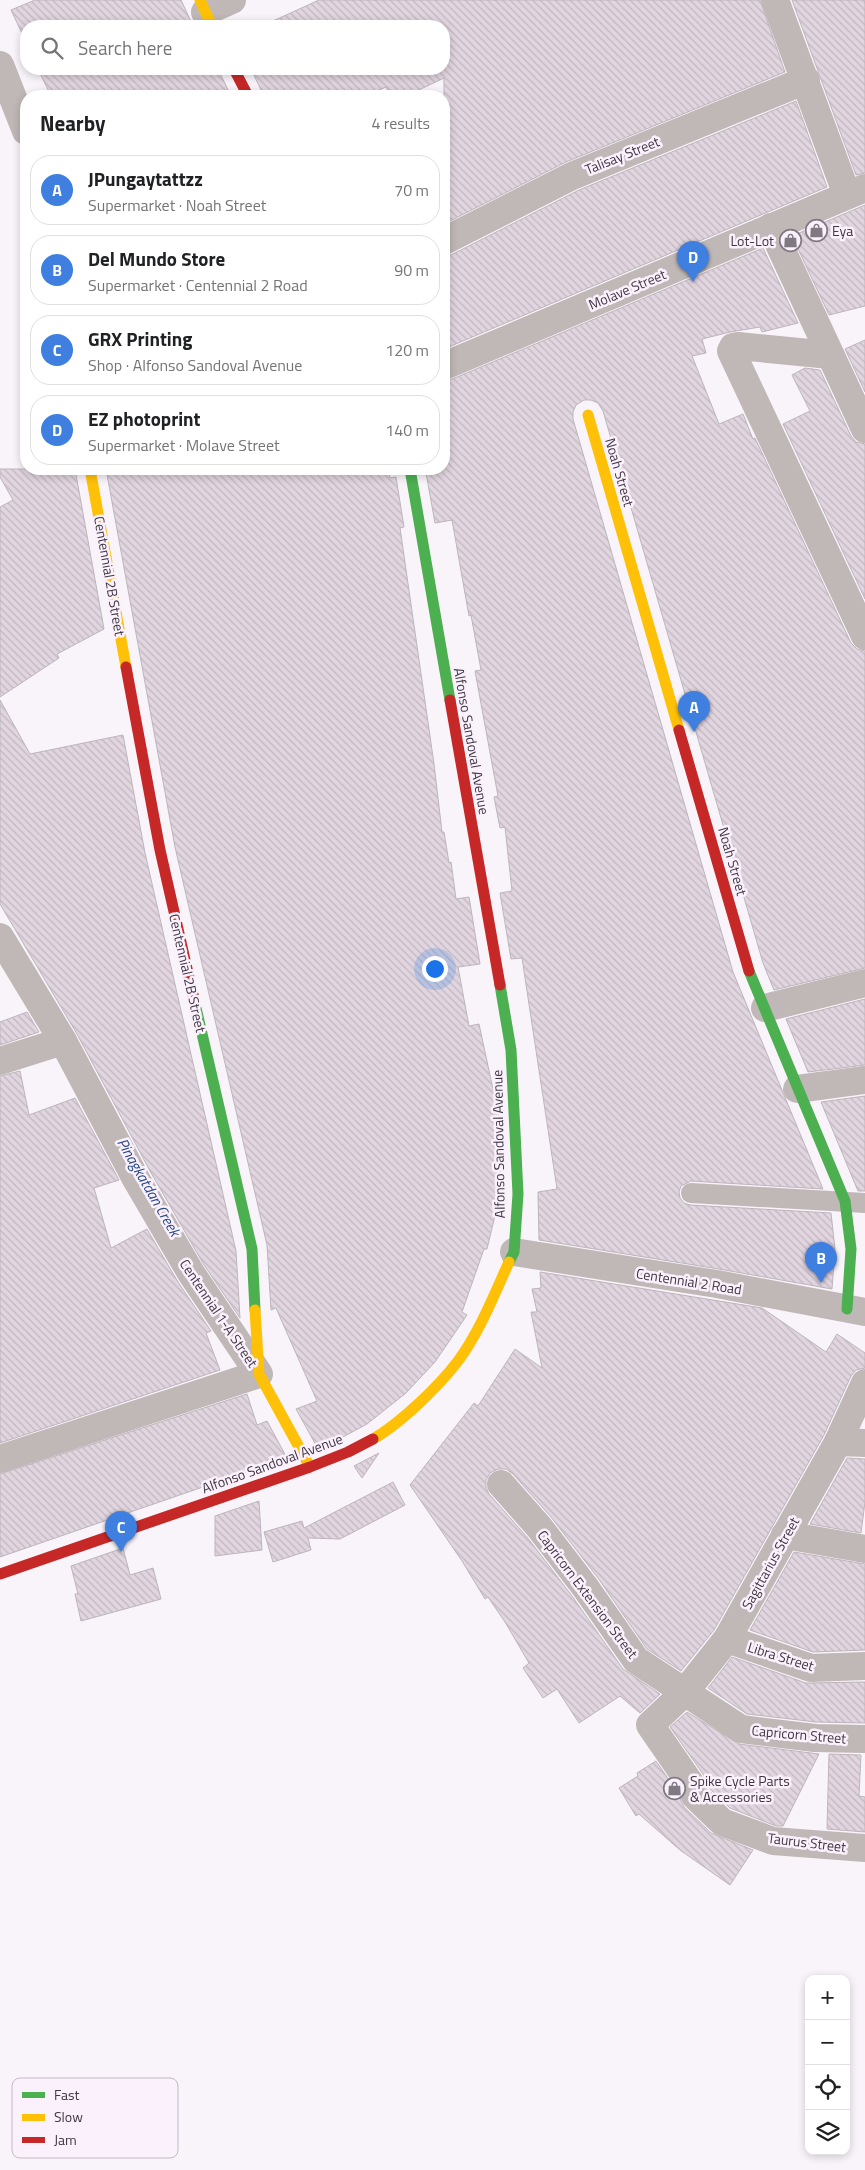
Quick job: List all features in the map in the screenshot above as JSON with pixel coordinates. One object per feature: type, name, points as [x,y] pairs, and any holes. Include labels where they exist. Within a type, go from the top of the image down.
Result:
[{"type":"street","points":[[206,13],[232,0]]},
{"type":"street","points":[[775,0],[806,80],[856,192]]},
{"type":"street","points":[[0,65],[20,116]]},
{"type":"street","points":[[237,75],[245,90]]},
{"type":"street","name":"Talisay Street","points":[[450,238],[572,176],[806,80]]},
{"type":"street","name":"Molave Street","points":[[450,364],[856,192]]},
{"type":"street","points":[[771,227],[865,429]]},
{"type":"street","points":[[830,355],[738,346],[733,347],[731,351],[865,636]]},
{"type":"street","name":"Noah Street","points":[[588,416],[748,968],[845,1201],[852,1249],[856,1311]]},
{"type":"street","name":"Centennial 2B Street","points":[[91,475],[160,850],[252,1248],[260,1374],[310,1467]]},
{"type":"street","name":"Alfonso Sandoval Avenue","points":[[0,1574],[310,1467],[348,1452],[376,1437],[417,1405],[458,1361],[499,1288],[514,1252],[518,1194],[511,1050],[411,475]]},
{"type":"street","name":"Centennial 1-A Street","points":[[0,937],[63,1041],[136,1179],[191,1273],[260,1374],[0,1459]]},
{"type":"street","points":[[766,1008],[865,983]]},
{"type":"street","points":[[0,1061],[63,1041]]},
{"type":"street","points":[[798,1089],[865,1080]]},
{"type":"street","name":"Centennial 2 Road","points":[[514,1252],[716,1284],[856,1311]]},
{"type":"street","name":"Sagittarius Street","points":[[650,1726],[684,1693],[727,1639],[838,1442],[865,1383]]},
{"type":"street","points":[[838,1442],[865,1443]]},
{"type":"street","name":"Capricorn Extension Street","points":[[501,1484],[539,1527],[585,1587],[636,1660],[684,1693]]},
{"type":"street","points":[[785,1535],[865,1549]]},
{"type":"street","name":"Libra Street","points":[[727,1639],[811,1668],[865,1666]]},
{"type":"street","name":"Capricorn Street","points":[[684,1693],[741,1729],[815,1738],[865,1739]]},
{"type":"street","name":"Taurus Street","points":[[650,1726],[690,1783],[696,1796],[722,1822],[773,1841],[865,1848]]},
{"type":"lane","points":[[691,1193],[865,1203]]},
{"type":"building","points":[[35,0],[181,0],[190,20],[20,20],[20,29],[11,10]]},
{"type":"building","points":[[319,0],[760,0],[785,72],[566,162],[450,221],[450,90],[444,90],[444,78],[419,90],[388,90],[386,87],[379,90],[261,90],[254,75],[450,75],[450,20],[275,20]]},
{"type":"building","points":[[792,0],[865,0],[865,173],[856,175]]},
{"type":"building","points":[[41,75],[221,75],[228,90],[48,90]]},
{"type":"building","points":[[796,101],[827,187],[450,346],[450,255],[579,190]]},
{"type":"building","points":[[865,205],[865,306],[829,315],[792,236]]},
{"type":"building","points":[[763,248],[798,323],[762,332],[760,327],[702,339],[706,353],[692,356],[719,424],[743,414],[753,439],[755,438],[851,643],[857,649],[865,651],[865,968],[774,990],[763,963],[603,411],[598,403],[584,400],[576,405],[573,419],[733,972],[823,1189],[691,1181],[681,1186],[680,1198],[684,1203],[690,1205],[831,1213],[835,1249],[832,1289],[539,1240],[538,1192],[557,1189],[522,958],[511,959],[500,893],[512,891],[505,827],[500,828],[494,797],[498,796],[475,671],[481,670],[471,615],[469,616],[452,520],[435,523],[426,475],[450,475],[450,380]]},
{"type":"building","points":[[865,340],[865,392],[845,349]]},
{"type":"building","points":[[805,368],[820,370],[851,436],[856,442],[865,444],[865,599],[783,424],[810,411],[792,375]]},
{"type":"building","points":[[0,469],[20,469],[20,475],[76,475],[104,629],[57,654],[59,658],[0,697],[0,507],[13,500],[0,477]]},
{"type":"building","points":[[107,475],[389,475],[390,478],[396,477],[404,527],[400,528],[442,832],[444,832],[449,863],[451,862],[456,899],[469,897],[480,964],[458,967],[469,1026],[479,1024],[499,1117],[502,1186],[487,1249],[484,1249],[462,1312],[467,1315],[435,1362],[406,1393],[367,1424],[341,1438],[317,1447],[296,1409],[317,1401],[276,1308],[271,1310],[267,1245],[175,847]]},
{"type":"building","points":[[0,700],[30,754],[123,735],[145,853],[236,1251],[240,1318],[204,1265],[150,1171],[77,1034],[0,904]]},
{"type":"building","points":[[865,999],[865,1065],[808,1072],[786,1019]]},
{"type":"building","points":[[27,1012],[39,1032],[0,1045],[0,1022]]},
{"type":"building","points":[[20,1071],[29,1115],[75,1098],[119,1180],[94,1188],[111,1248],[147,1229],[178,1282],[211,1331],[206,1333],[220,1370],[0,1443],[0,1076]]},
{"type":"building","points":[[865,1096],[865,1191],[858,1191],[821,1102]]},
{"type":"building","points":[[540,1272],[762,1308],[826,1352],[837,1334],[865,1353],[865,1368],[856,1370],[851,1376],[824,1435],[714,1630],[681,1671],[647,1649],[598,1578],[551,1517],[513,1474],[506,1469],[498,1469],[490,1473],[486,1480],[489,1494],[527,1537],[572,1596],[623,1669],[660,1694],[640,1713],[620,1696],[579,1723],[557,1689],[543,1698],[523,1668],[529,1663],[505,1622],[488,1597],[485,1599],[462,1561],[410,1485],[474,1403],[478,1406],[515,1349],[542,1368],[531,1312],[537,1312],[532,1289],[541,1288]]},
{"type":"building","points":[[247,1394],[257,1425],[267,1421],[287,1458],[0,1557],[0,1474]]},
{"type":"building","points":[[379,1453],[362,1478],[354,1466]]},
{"type":"building","points":[[847,1458],[865,1459],[865,1502],[861,1533],[810,1524]]},
{"type":"building","points":[[393,1482],[405,1505],[340,1539],[308,1538],[311,1550],[273,1562],[264,1532],[302,1521],[304,1528]]},
{"type":"building","points":[[259,1501],[262,1550],[215,1556],[215,1516]]},
{"type":"building","points":[[123,1548],[130,1575],[153,1568],[161,1599],[81,1621],[75,1594],[78,1594],[71,1566]]},
{"type":"building","points":[[794,1552],[865,1564],[865,1650],[813,1652],[750,1630]]},
{"type":"building","points":[[732,1657],[806,1683],[865,1682],[865,1723],[816,1722],[747,1714],[708,1688]]},
{"type":"building","points":[[687,1712],[739,1744],[819,1754],[783,1826],[776,1826],[730,1808],[708,1787],[703,1774],[670,1727]]},
{"type":"building","points":[[829,1754],[861,1755],[859,1796],[865,1797],[865,1832],[827,1829]]},
{"type":"building","points":[[656,1761],[676,1790],[684,1807],[711,1833],[753,1850],[730,1885],[680,1850],[639,1814],[636,1816],[619,1788],[638,1776],[637,1773]]},
{"type":"traffic: fast","points":[[411,475],[450,700]]},
{"type":"traffic: fast","points":[[749,971],[845,1201],[851,1249],[847,1309]]},
{"type":"traffic: fast","points":[[500,985],[511,1050],[518,1194],[514,1252],[509,1262]]},
{"type":"traffic: fast","points":[[193,995],[252,1249],[255,1310]]},
{"type":"traffic: slow","points":[[200,0],[209,20]]},
{"type":"traffic: slow","points":[[588,415],[679,730]]},
{"type":"traffic: slow","points":[[91,475],[126,667]]},
{"type":"traffic: slow","points":[[373,1439],[395,1424],[419,1403],[458,1361],[480,1325],[509,1262]]},
{"type":"traffic: slow","points":[[255,1310],[259,1374],[310,1467]]},
{"type":"traffic: jam","points":[[237,75],[245,90]]},
{"type":"traffic: jam","points":[[126,667],[160,850],[193,995]]},
{"type":"traffic: jam","points":[[450,700],[500,985]]},
{"type":"traffic: jam","points":[[679,730],[749,971]]},
{"type":"traffic: jam","points":[[0,1574],[310,1467],[348,1452],[373,1439]]},
{"type":"place","name":"Eya","points":[[816,230]]},
{"type":"place","name":"Lot-Lot","points":[[790,240]]},
{"type":"place","name":"EZ photoprint","points":[[693,282]]},
{"type":"place","name":"JPungaytattzz","points":[[694,732]]},
{"type":"place","name":"Del Mundo Store","points":[[821,1283]]},
{"type":"place","name":"GRX Printing","points":[[121,1552]]},
{"type":"place","name":"Spike Cycle Parts & Accessories","points":[[674,1788]]},
{"type":"water label","name":"Pinagkatdan Creek","points":[[149,1187]]}]
